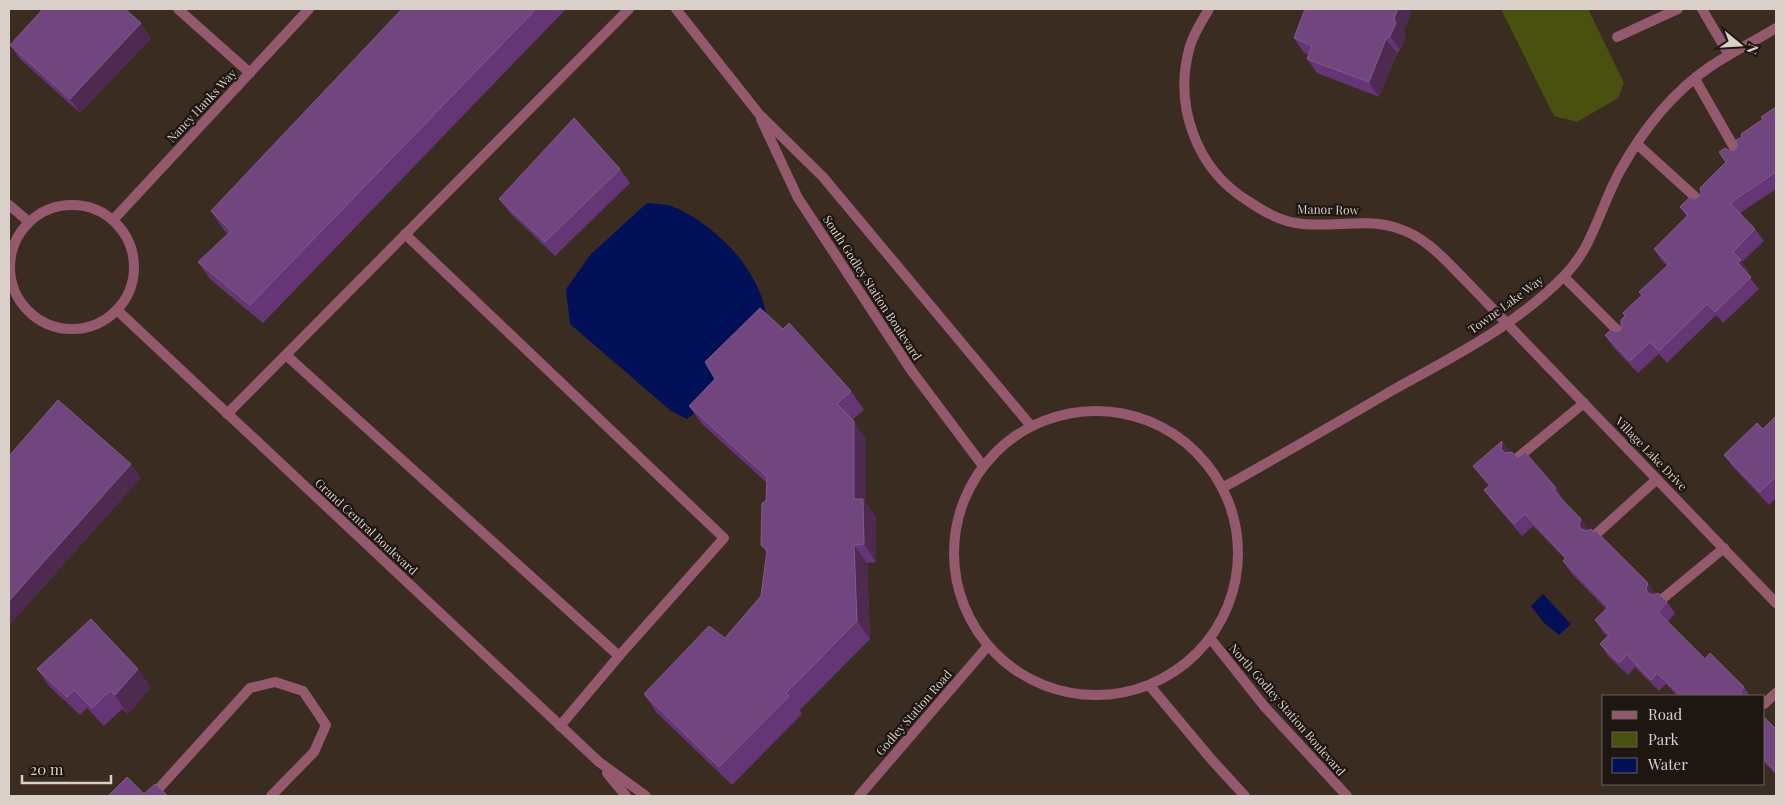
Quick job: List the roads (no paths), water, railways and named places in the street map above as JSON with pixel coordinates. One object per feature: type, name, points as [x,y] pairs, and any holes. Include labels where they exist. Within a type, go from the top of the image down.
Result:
[{"type":"street","points":[[178,9],[250,73]]},
{"type":"street","name":"Nancy Hanks Way","points":[[113,220],[309,9]]},
{"type":"street","points":[[227,414],[629,9]]},
{"type":"street","name":"South Godley Station Boulevard","points":[[676,9],[759,114],[822,177],[1032,426]]},
{"type":"street","name":"Manor Row","points":[[1209,9],[1190,45],[1185,69],[1184,99],[1197,143],[1214,172],[1238,195],[1281,220],[1309,224],[1376,224],[1412,234],[1438,252],[1505,324]]},
{"type":"street","points":[[1617,37],[1678,9]]},
{"type":"street","points":[[1702,9],[1729,55]]},
{"type":"street","name":"Towne Lake Way","points":[[1222,488],[1450,359],[1505,324],[1564,277],[1585,250],[1612,187],[1637,144],[1669,103],[1695,79],[1729,55],[1776,28]]},
{"type":"street","points":[[1695,79],[1739,156]]},
{"type":"street","name":"South Godley Station Boulevard","points":[[759,114],[798,198],[911,370],[983,466]]},
{"type":"street","points":[[1637,144],[1703,204]]},
{"type":"street","points":[[9,205],[29,222]]},
{"type":"street","points":[[62,206],[80,206],[97,210],[113,220],[126,236],[133,254],[134,274],[128,294],[117,310],[102,322],[84,328],[64,329],[46,324],[30,313],[18,297],[11,278],[11,258],[17,238],[29,222],[44,212],[62,206]]},
{"type":"street","points":[[405,234],[724,538],[619,656],[560,726]]},
{"type":"street","points":[[1564,277],[1624,337]]},
{"type":"street","name":"Grand Central Boulevard","points":[[117,310],[599,762],[646,796]]},
{"type":"street","name":"Village Lake Drive","points":[[1505,324],[1584,402],[1776,603]]},
{"type":"street","points":[[286,355],[619,656]]},
{"type":"street","points":[[1516,459],[1584,402]]},
{"type":"street","points":[[1104,410],[1140,418],[1173,433],[1202,457],[1222,488],[1235,526],[1237,565],[1229,603],[1210,638],[1183,666],[1150,686],[1106,696],[1062,693],[1021,676],[987,647],[962,605],[953,557],[960,509],[983,466],[1005,443],[1032,426],[1067,413],[1104,410]]},
{"type":"street","points":[[1594,536],[1657,479]]},
{"type":"street","points":[[1661,600],[1724,548]]},
{"type":"street","name":"North Godley Station Boulevard","points":[[1210,638],[1264,706],[1347,796]]},
{"type":"street","name":"Godley Station Road","points":[[859,796],[987,647]]},
{"type":"street","points":[[152,796],[250,688],[275,682],[303,691],[326,725],[314,752],[271,796]]},
{"type":"street","points":[[1150,686],[1211,759],[1245,796]]},
{"type":"street","points":[[1765,703],[1776,693]]},
{"type":"street","name":"Grand Central Boulevard","points":[[599,762],[626,796]]},
{"type":"water","points":[[647,203],[674,207],[691,215],[722,239],[748,270],[764,305],[767,323],[702,407],[687,419],[671,411],[570,324],[566,289],[591,254]]},
{"type":"water","points":[[1543,594],[1571,624],[1559,635],[1544,623],[1531,606]]}]
